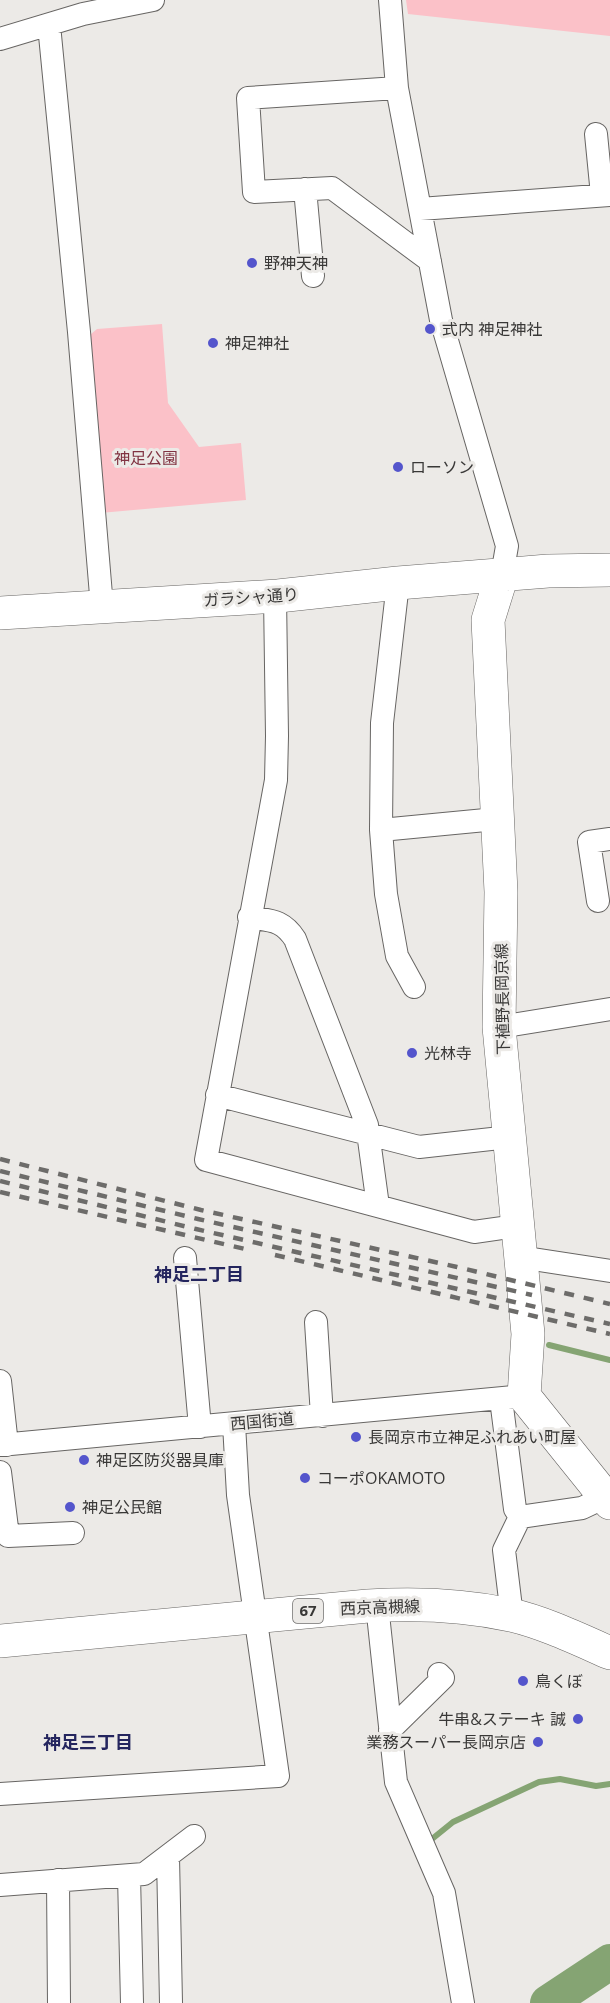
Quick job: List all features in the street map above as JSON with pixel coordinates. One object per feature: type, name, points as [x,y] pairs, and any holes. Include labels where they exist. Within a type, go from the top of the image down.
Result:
[{"type":"main road","points":[[502,575],[548,571],[610,570]]},
{"type":"main road","name":"ガラシャ通り","points":[[0,613],[275,596],[502,575]]},
{"type":"main road","name":"下植野長岡京線","points":[[502,575],[488,620],[501,892],[499,1027],[528,1334],[513,1398]]},
{"type":"main road","points":[[513,1398],[608,1500]]},
{"type":"main road","name":"西京高槻線","points":[[0,1641],[377,1605],[446,1606],[512,1616],[558,1630],[610,1653]]},
{"type":"street","points":[[0,39],[83,14],[153,0]]},
{"type":"street","points":[[390,0],[397,88],[441,320],[507,546],[502,575]]},
{"type":"street","points":[[49,25],[79,332],[102,607]]},
{"type":"street","points":[[397,88],[248,98],[254,192],[332,188],[430,261]]},
{"type":"street","points":[[420,208],[606,195],[596,134]]},
{"type":"street","points":[[306,189],[313,276]]},
{"type":"street","points":[[398,583],[382,723],[381,830],[386,894],[397,956],[414,987]]},
{"type":"street","points":[[275,596],[276,780],[206,1160],[474,1232],[519,1241],[610,1271]]},
{"type":"street","points":[[381,830],[496,819]]},
{"type":"street","points":[[598,901],[589,842],[610,839]]},
{"type":"street","points":[[249,917],[282,923],[295,939],[367,1125],[378,1206]]},
{"type":"street","points":[[499,1027],[610,1009]]},
{"type":"street","points":[[217,1095],[419,1147],[510,1137]]},
{"type":"street","points":[[185,1258],[200,1427]]},
{"type":"street","points":[[316,1322],[322,1416]]},
{"type":"street","points":[[0,1381],[4,1445]]},
{"type":"street","points":[[513,1398],[515,1509],[520,1517]]},
{"type":"street","name":"西国街道","points":[[4,1445],[513,1398]]},
{"type":"street","points":[[0,1794],[278,1776],[238,1495],[234,1424]]},
{"type":"street","points":[[0,1472],[8,1536],[73,1533]]},
{"type":"street","points":[[520,1517],[582,1508],[608,1500]]},
{"type":"street","points":[[512,1616],[504,1550],[520,1517]]},
{"type":"street","points":[[377,1605],[396,1782],[444,1893],[463,2003]]},
{"type":"street","points":[[390,1730],[443,1678],[439,1674]]},
{"type":"street","points":[[0,1885],[144,1874],[194,1836]]},
{"type":"street","points":[[168,1857],[171,2003]]},
{"type":"street","points":[[129,1876],[132,2003]]},
{"type":"street","points":[[58,1880],[59,2003]]},
{"type":"green space","points":[[406,0],[610,0],[610,36],[408,14]]},
{"type":"green space","name":"神足公園","points":[[162,324],[168,403],[199,447],[241,443],[246,500],[100,513],[84,340],[97,329]]},
{"type":"waterway","points":[[549,1345],[610,1360]]},
{"type":"waterway","points":[[432,1839],[453,1822],[539,1782],[560,1779],[596,1786],[610,1784]]},
{"type":"waterway","points":[[548,2003],[610,1962]]},
{"type":"railway","points":[[0,1159],[201,1210],[610,1304]]},
{"type":"railway","points":[[0,1171],[198,1219],[532,1295]]},
{"type":"railway","points":[[0,1181],[196,1229],[610,1324]]},
{"type":"railway","points":[[0,1192],[245,1249]]},
{"type":"railway","points":[[275,1255],[610,1334]]},
{"type":"place","name":"野神天神","points":[[252,263]]},
{"type":"place","name":"式内 神足神社","points":[[430,329]]},
{"type":"place","name":"神足神社","points":[[213,343]]},
{"type":"place","name":"ローソン","points":[[398,467]]},
{"type":"place","name":"光林寺","points":[[412,1053]]},
{"type":"place","name":"長岡京市立神足ふれあい町屋","points":[[356,1437]]},
{"type":"place","name":"神足区防災器具庫","points":[[84,1460]]},
{"type":"place","name":"コーポOKAMOTO","points":[[305,1478]]},
{"type":"place","name":"神足公民館","points":[[70,1507]]},
{"type":"place","name":"鳥くぼ","points":[[523,1681]]},
{"type":"place","name":"牛串&ステーキ 誠","points":[[578,1719]]},
{"type":"place","name":"業務スーパー長岡京店","points":[[538,1742]]},
{"type":"district","name":"神足二丁目","points":[[199,1275]]},
{"type":"district","name":"神足三丁目","points":[[88,1743]]}]
